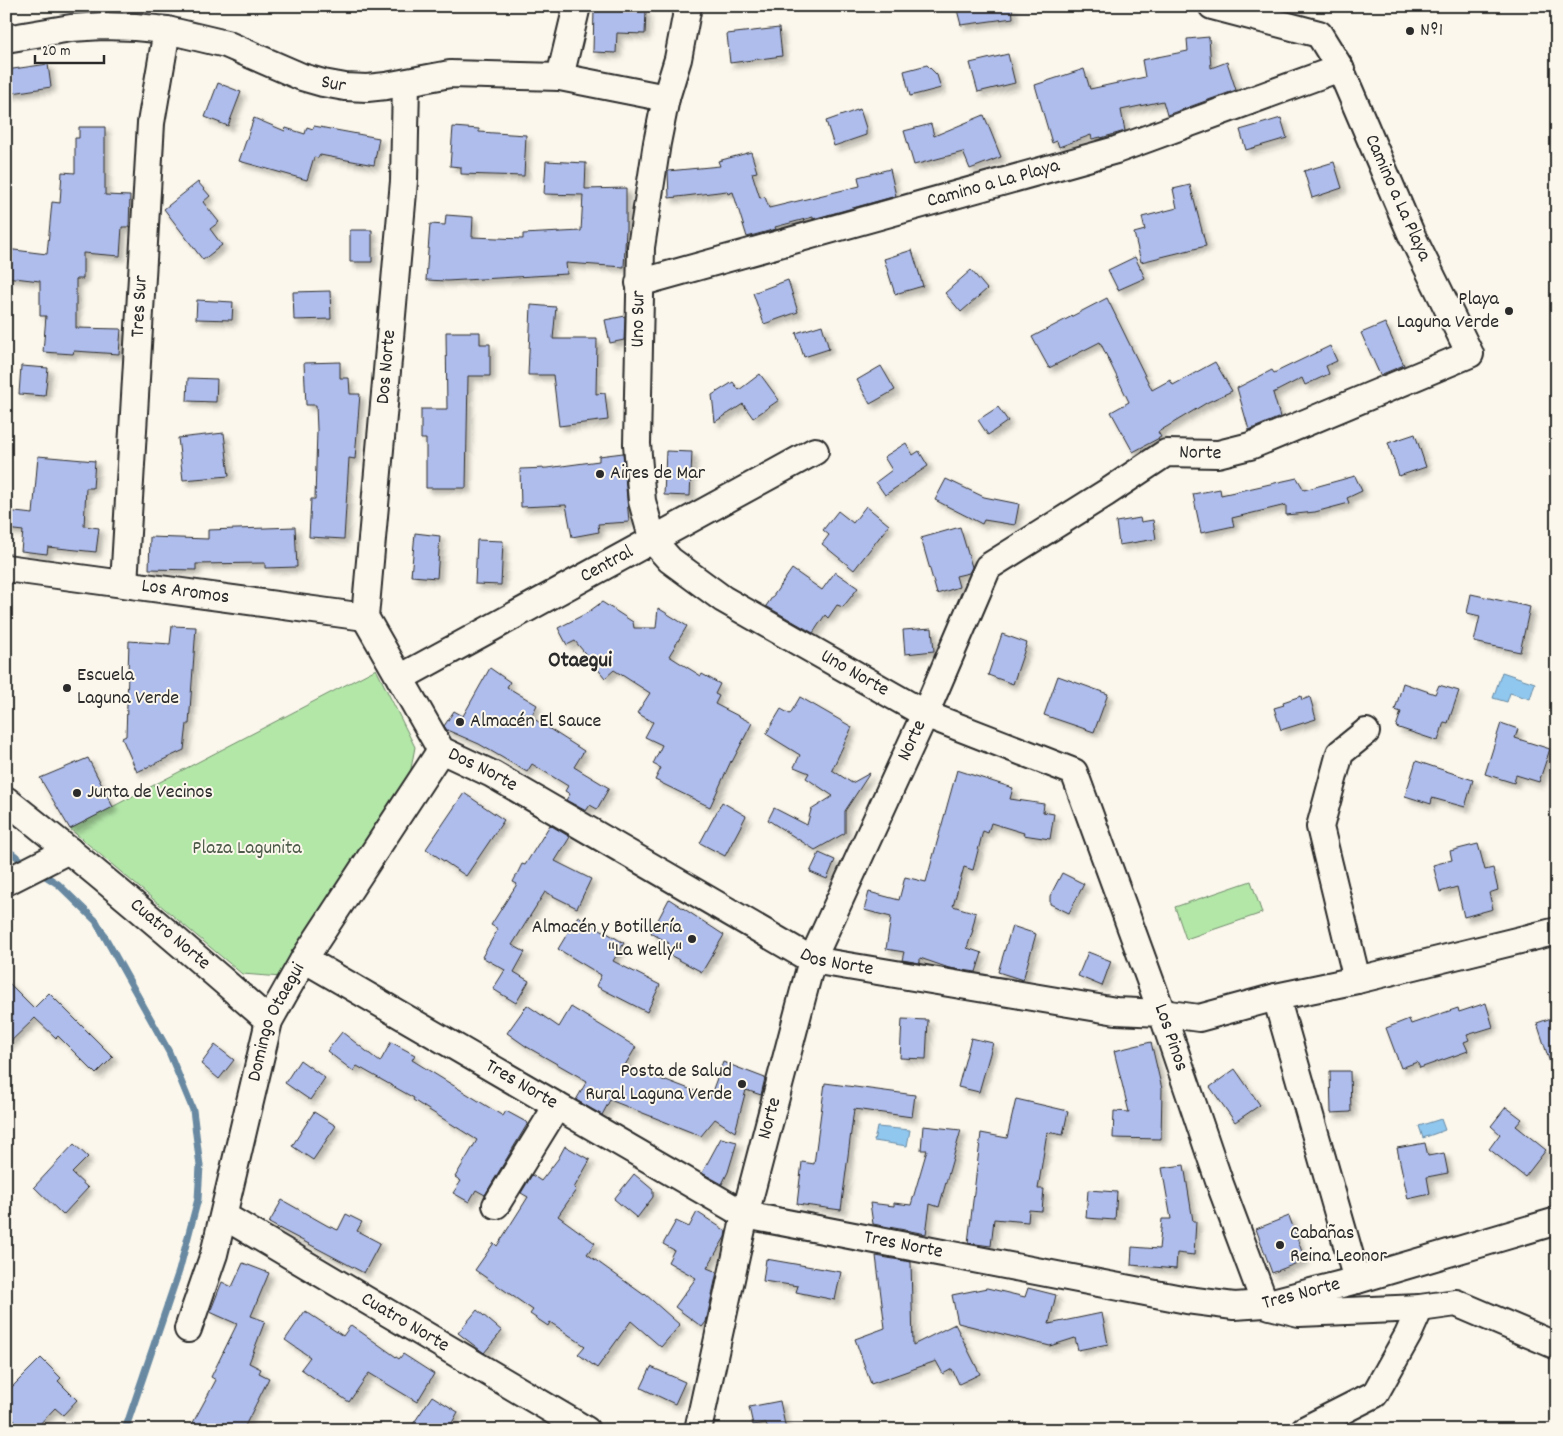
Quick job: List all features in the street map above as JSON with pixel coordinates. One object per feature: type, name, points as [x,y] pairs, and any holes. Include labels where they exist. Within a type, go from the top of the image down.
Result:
[{"type":"street","points":[[560,77],[577,6]]},
{"type":"street","name":"Uno Sur","points":[[653,541],[642,501],[637,444],[641,247],[666,98],[678,59],[688,6]]},
{"type":"street","name":"Camino a La Playa","points":[[1212,6],[1319,34],[1340,68],[1412,236],[1470,354]]},
{"type":"street","name":"Sur","points":[[6,40],[71,28],[135,27],[166,30],[226,44],[302,77],[324,83],[367,88],[406,83],[450,74],[560,77],[666,98]]},
{"type":"street","name":"Tres Sur","points":[[124,584],[151,123],[166,30]]},
{"type":"street","name":"Camino a La Playa","points":[[639,284],[1116,150],[1340,68]]},
{"type":"street","name":"Dos Norte","points":[[406,83],[404,180],[365,617],[440,750],[492,774],[812,960],[1116,1011],[1162,1013],[1199,1018],[1276,997],[1357,980],[1557,931]]},
{"type":"street","name":"Norte","points":[[698,1430],[745,1215],[812,960],[925,714],[988,567],[1166,453],[1218,454],[1250,446],[1470,354]]},
{"type":"street","name":"Central","points":[[400,678],[815,451]]},
{"type":"street","name":"Uno Norte","points":[[653,541],[670,560],[724,599],[925,714],[1074,772]]},
{"type":"street","name":"Los Aromos","points":[[6,568],[365,617]]},
{"type":"street","points":[[1357,980],[1320,827],[1340,753],[1366,732]]},
{"type":"street","name":"Domingo Otaegui","points":[[188,1329],[214,1254],[224,1216],[249,1100],[269,1021],[304,959],[440,750]]},
{"type":"street","name":"Los Pinos","points":[[1074,772],[1162,1013],[1220,1184],[1265,1304]]},
{"type":"street","name":"Cuatro Norte","points":[[6,800],[69,850],[214,972],[269,1021]]},
{"type":"street","points":[[10,880],[69,850]]},
{"type":"street","name":"Tres Norte","points":[[304,959],[745,1215],[1187,1300],[1234,1306],[1265,1304],[1357,1280],[1557,1221]]},
{"type":"street","points":[[1276,997],[1357,1280]]},
{"type":"street","points":[[496,1205],[557,1106]]},
{"type":"street","name":"Cuatro Norte","points":[[224,1216],[586,1430]]},
{"type":"street","points":[[1265,1304],[1299,1313],[1420,1308],[1456,1303],[1557,1346]]},
{"type":"street","points":[[1304,1430],[1375,1394],[1408,1335],[1420,1308]]},
{"type":"green space","name":"Plaza Lagunita","points":[[376,669],[415,747],[410,774],[282,977],[242,974],[70,829]]},
{"type":"green space","points":[[1251,881],[1262,913],[1186,939],[1175,907]]},
{"type":"water","points":[[1502,672],[1535,683],[1530,699],[1510,693],[1507,702],[1493,698]]},
{"type":"water","points":[[1441,1119],[1445,1130],[1423,1138],[1419,1126]]},
{"type":"water","points":[[877,1127],[910,1130],[907,1146],[874,1141]]},
{"type":"building","points":[[956,6],[1012,6],[1013,18],[961,25]]},
{"type":"building","points":[[594,9],[646,11],[645,34],[617,33],[616,53],[593,52]]},
{"type":"building","points":[[779,28],[782,56],[730,63],[727,34]]},
{"type":"building","points":[[1209,37],[1211,68],[1227,62],[1236,90],[1167,115],[1163,101],[1121,110],[1125,131],[1101,138],[1092,139],[1091,135],[1059,147],[1057,141],[1052,143],[1035,85],[1084,69],[1090,89],[1145,77],[1142,60],[1188,51],[1187,39]]},
{"type":"building","points":[[1008,54],[1015,83],[978,92],[970,63]]},
{"type":"building","points":[[48,64],[51,87],[6,94],[6,70]]},
{"type":"building","points":[[927,65],[937,75],[941,88],[910,96],[904,71]]},
{"type":"building","points":[[218,83],[241,92],[228,126],[205,117]]},
{"type":"building","points":[[860,109],[866,128],[866,135],[834,146],[826,121]]},
{"type":"building","points":[[984,115],[1001,157],[970,169],[963,152],[914,165],[904,131],[931,124],[934,136]]},
{"type":"building","points":[[254,118],[285,131],[286,128],[305,134],[307,127],[313,129],[314,126],[379,138],[374,165],[320,155],[318,158],[314,157],[307,180],[239,161]]},
{"type":"building","points":[[1281,118],[1287,138],[1246,150],[1240,130]]},
{"type":"building","points":[[79,127],[105,127],[105,195],[130,196],[129,227],[122,227],[120,256],[83,253],[83,279],[76,279],[76,328],[121,329],[119,354],[74,351],[73,354],[43,352],[46,316],[40,316],[40,281],[6,277],[6,249],[47,254],[52,202],[60,203],[62,172],[75,173],[75,138],[79,138]]},
{"type":"building","points":[[453,127],[479,129],[479,132],[526,135],[524,176],[461,174],[461,167],[450,166]]},
{"type":"building","points":[[751,152],[757,172],[752,173],[760,198],[765,197],[769,208],[860,186],[858,177],[890,169],[896,196],[813,219],[813,217],[775,227],[776,229],[747,237],[733,192],[728,194],[727,191],[669,198],[668,171],[720,166],[718,161]]},
{"type":"building","points":[[546,161],[586,163],[585,189],[626,188],[624,267],[566,263],[567,274],[447,281],[426,280],[430,224],[445,225],[446,215],[473,217],[472,237],[523,239],[523,234],[581,231],[583,195],[544,194]]},
{"type":"building","points":[[1334,162],[1342,188],[1312,198],[1304,171]]},
{"type":"building","points":[[198,182],[210,196],[203,202],[219,222],[210,229],[222,245],[203,260],[164,209]]},
{"type":"building","points":[[1190,185],[1206,246],[1141,262],[1134,233],[1145,230],[1142,217],[1177,208],[1173,189]]},
{"type":"building","points":[[350,230],[372,230],[372,262],[350,262]]},
{"type":"building","points":[[912,250],[923,286],[895,294],[884,259]]},
{"type":"building","points":[[1135,257],[1145,278],[1118,290],[1108,270]]},
{"type":"building","points":[[971,270],[987,289],[961,312],[945,293]]},
{"type":"building","points":[[788,280],[798,312],[764,324],[753,293]]},
{"type":"building","points":[[330,291],[331,319],[294,320],[293,292]]},
{"type":"building","points":[[1107,298],[1152,390],[1170,380],[1173,385],[1215,362],[1232,391],[1208,402],[1158,432],[1161,437],[1133,452],[1111,412],[1129,402],[1100,342],[1049,368],[1032,337]]},
{"type":"building","points":[[197,300],[233,302],[232,320],[196,319]]},
{"type":"building","points":[[531,305],[556,307],[553,339],[597,339],[596,394],[605,393],[608,420],[559,426],[553,375],[528,375]]},
{"type":"building","points":[[625,316],[624,340],[610,343],[605,320]]},
{"type":"building","points":[[1385,323],[1404,365],[1380,375],[1361,333]]},
{"type":"building","points":[[822,325],[829,349],[804,357],[796,333]]},
{"type":"building","points":[[446,332],[480,332],[480,344],[490,344],[490,376],[468,376],[466,488],[426,488],[426,439],[421,439],[421,409],[447,409]]},
{"type":"building","points":[[1330,346],[1337,361],[1326,366],[1329,374],[1305,385],[1302,378],[1273,393],[1280,417],[1249,430],[1237,388],[1272,370],[1274,373]]},
{"type":"building","points":[[340,362],[340,378],[349,378],[350,394],[360,394],[355,459],[349,458],[344,539],[309,537],[311,499],[315,499],[317,430],[316,405],[306,405],[304,363]]},
{"type":"building","points":[[21,366],[48,368],[45,396],[19,394]]},
{"type":"building","points":[[881,366],[895,390],[870,404],[857,380]]},
{"type":"building","points":[[760,374],[779,400],[753,418],[743,404],[715,422],[712,395],[733,382],[739,390]]},
{"type":"building","points":[[188,378],[217,379],[216,402],[187,401]]},
{"type":"building","points":[[998,407],[1008,421],[988,435],[978,420]]},
{"type":"building","points":[[224,433],[229,476],[183,480],[178,438]]},
{"type":"building","points":[[1415,434],[1426,467],[1399,476],[1388,443]]},
{"type":"building","points":[[906,443],[913,455],[919,451],[928,466],[885,495],[876,482],[892,470],[884,457]]},
{"type":"building","points":[[666,451],[692,452],[690,496],[664,495]]},
{"type":"building","points":[[623,453],[629,522],[598,524],[599,532],[572,537],[566,505],[521,507],[520,469],[547,468],[599,461],[599,456]]},
{"type":"building","points":[[38,456],[95,461],[93,488],[86,488],[84,526],[99,528],[96,552],[48,547],[47,554],[21,551],[23,531],[6,529],[6,511],[33,514]]},
{"type":"building","points":[[1355,476],[1362,491],[1347,498],[1349,503],[1315,512],[1286,515],[1286,505],[1232,518],[1234,526],[1201,533],[1193,494],[1220,489],[1221,495],[1297,478],[1304,490]]},
{"type":"building","points":[[946,479],[984,497],[1019,504],[1015,525],[984,520],[982,524],[935,500]]},
{"type":"building","points":[[866,506],[889,525],[854,570],[822,544],[829,535],[823,530],[838,511],[853,523]]},
{"type":"building","points":[[1140,518],[1141,522],[1153,520],[1156,539],[1119,545],[1116,522]]},
{"type":"building","points":[[295,527],[297,567],[265,568],[265,563],[196,564],[196,570],[149,569],[150,537],[208,539],[208,530]]},
{"type":"building","points":[[960,527],[972,567],[969,573],[956,576],[959,587],[937,594],[921,538]]},
{"type":"building","points":[[415,533],[440,536],[437,578],[411,576]]},
{"type":"building","points":[[477,540],[503,541],[501,585],[475,584]]},
{"type":"building","points":[[792,569],[822,590],[835,572],[858,588],[843,607],[837,605],[828,618],[825,615],[813,633],[766,606]]},
{"type":"building","points":[[1471,594],[1530,607],[1520,652],[1474,642],[1480,616],[1467,613]]},
{"type":"building","points":[[602,602],[633,622],[634,628],[656,628],[658,608],[687,626],[669,656],[701,676],[702,674],[720,684],[715,694],[719,696],[715,704],[752,723],[731,761],[710,807],[655,780],[661,768],[653,764],[662,745],[645,737],[653,722],[637,713],[650,693],[614,670],[605,678],[575,641],[567,645],[558,628],[587,613]]},
{"type":"building","points":[[172,626],[196,627],[189,724],[187,724],[184,750],[137,772],[122,738],[126,736],[129,641],[170,644]]},
{"type":"building","points":[[932,628],[934,651],[905,654],[903,630]]},
{"type":"building","points":[[1002,634],[1027,643],[1013,684],[988,675]]},
{"type":"building","points":[[490,668],[510,682],[507,687],[537,705],[531,717],[584,751],[574,767],[609,788],[597,809],[590,805],[586,811],[566,800],[570,794],[565,791],[568,786],[532,764],[527,772],[479,744],[447,730],[444,726],[454,711],[463,716]]},
{"type":"building","points":[[1058,676],[1108,694],[1094,732],[1044,715]]},
{"type":"building","points":[[1403,683],[1435,694],[1439,685],[1459,691],[1448,723],[1444,722],[1438,741],[1396,727],[1401,712],[1395,710]]},
{"type":"building","points":[[1301,696],[1302,700],[1310,697],[1316,719],[1281,730],[1274,708],[1284,705],[1283,702]]},
{"type":"building","points":[[800,697],[852,727],[832,770],[852,783],[870,773],[845,811],[845,833],[815,850],[768,820],[774,808],[807,825],[811,810],[833,796],[806,778],[809,773],[794,767],[800,755],[766,734],[781,709],[790,714]]},
{"type":"building","points":[[1501,723],[1518,729],[1515,738],[1550,749],[1539,782],[1516,775],[1514,783],[1485,774]]},
{"type":"building","name":"Junta de Vecinos","points":[[88,758],[113,807],[70,829],[40,778]]},
{"type":"building","points":[[1416,761],[1473,780],[1465,807],[1432,798],[1431,804],[1405,796]]},
{"type":"building","points":[[957,770],[1013,788],[1010,799],[1044,804],[1043,812],[1054,814],[1050,839],[1023,835],[1024,833],[991,823],[988,833],[983,831],[973,870],[964,867],[953,906],[976,913],[967,948],[982,953],[976,972],[949,968],[920,958],[920,963],[902,960],[904,952],[886,949],[891,917],[864,910],[869,892],[899,900],[905,877],[926,882]]},
{"type":"building","points":[[464,793],[504,820],[466,876],[426,849]]},
{"type":"building","points":[[722,802],[746,816],[725,856],[700,843]]},
{"type":"building","points":[[550,825],[570,837],[555,861],[591,879],[577,908],[545,892],[512,945],[525,952],[514,972],[529,981],[516,1003],[493,989],[505,970],[482,957],[498,929],[491,925],[517,884],[513,882],[522,864],[525,865]]},
{"type":"building","points":[[1478,844],[1485,870],[1493,868],[1498,890],[1489,893],[1493,909],[1464,917],[1457,887],[1440,892],[1433,865],[1452,860],[1450,851]]},
{"type":"building","points":[[819,853],[835,860],[827,879],[810,872]]},
{"type":"building","points":[[1062,873],[1084,884],[1069,913],[1050,904],[1050,896]]},
{"type":"building","name":"Almacén y Botillería \"La Welly\"","points":[[669,899],[724,935],[702,972],[664,952],[669,943],[651,933]]},
{"type":"building","points":[[578,916],[624,943],[613,961],[660,985],[647,1012],[596,986],[601,975],[558,949]]},
{"type":"building","points":[[1012,926],[1036,934],[1023,980],[998,972]]},
{"type":"building","points":[[1088,952],[1111,961],[1102,986],[1078,976]]},
{"type":"building","points":[[6,980],[34,1008],[49,993],[113,1057],[96,1074],[58,1036],[56,1038],[35,1018],[6,1046]]},
{"type":"building","points":[[1486,1003],[1493,1027],[1467,1035],[1469,1040],[1464,1042],[1468,1051],[1420,1068],[1417,1062],[1401,1068],[1386,1028],[1409,1019],[1411,1024],[1458,1008],[1459,1012]]},
{"type":"building","points":[[527,1005],[559,1027],[571,1007],[636,1047],[625,1065],[665,1081],[710,1097],[723,1062],[765,1078],[761,1095],[746,1090],[735,1132],[715,1119],[701,1136],[610,1100],[602,1115],[576,1100],[587,1081],[527,1047],[507,1033]]},
{"type":"building","points":[[1557,1016],[1557,1071],[1553,1072],[1537,1023]]},
{"type":"building","points":[[902,1019],[928,1020],[926,1059],[900,1058]]},
{"type":"building","points":[[342,1032],[380,1062],[391,1042],[415,1055],[412,1060],[503,1116],[506,1111],[528,1123],[485,1195],[476,1190],[469,1202],[453,1193],[461,1181],[455,1177],[477,1140],[413,1100],[414,1098],[357,1066],[353,1071],[327,1051]]},
{"type":"building","points":[[971,1038],[993,1043],[979,1092],[958,1087]]},
{"type":"building","points":[[1151,1042],[1162,1089],[1161,1139],[1113,1138],[1114,1111],[1129,1112],[1114,1051]]},
{"type":"building","points":[[215,1045],[234,1060],[219,1079],[201,1064]]},
{"type":"building","points":[[300,1060],[325,1078],[310,1100],[285,1083]]},
{"type":"building","points":[[1235,1069],[1260,1105],[1235,1122],[1210,1087]]},
{"type":"building","points":[[1330,1071],[1350,1071],[1351,1112],[1331,1113]]},
{"type":"building","points":[[825,1083],[915,1095],[912,1117],[854,1109],[841,1210],[797,1204],[802,1162],[814,1164]]},
{"type":"building","points":[[1016,1099],[1068,1111],[1063,1135],[1047,1132],[1038,1189],[1044,1189],[1042,1211],[1029,1210],[1028,1222],[994,1219],[991,1246],[968,1243],[981,1133],[1007,1138]]},
{"type":"building","points":[[1506,1107],[1522,1119],[1516,1126],[1546,1150],[1525,1177],[1489,1149],[1500,1134],[1491,1126]]},
{"type":"building","points":[[314,1112],[336,1126],[313,1160],[292,1146]]},
{"type":"building","points":[[923,1126],[961,1130],[939,1207],[930,1204],[926,1234],[873,1224],[870,1203],[894,1206],[894,1203],[911,1205],[927,1150],[921,1150]]},
{"type":"building","points":[[721,1138],[737,1142],[728,1172],[722,1184],[702,1173]]},
{"type":"building","points":[[1425,1143],[1428,1156],[1444,1153],[1448,1173],[1427,1177],[1430,1194],[1408,1199],[1397,1148]]},
{"type":"building","points":[[74,1144],[88,1157],[72,1173],[88,1188],[63,1215],[34,1187]]},
{"type":"building","points":[[565,1146],[590,1160],[574,1188],[576,1190],[558,1216],[595,1243],[587,1254],[645,1294],[680,1325],[661,1347],[631,1321],[597,1368],[578,1354],[585,1346],[550,1322],[548,1326],[530,1314],[533,1310],[475,1270],[494,1243],[497,1246],[528,1197],[521,1193],[532,1175],[541,1181],[558,1159]]},
{"type":"building","points":[[1184,1165],[1193,1221],[1196,1221],[1194,1255],[1177,1253],[1176,1269],[1131,1265],[1132,1247],[1159,1249],[1162,1219],[1171,1219],[1162,1168]]},
{"type":"building","points":[[634,1174],[653,1190],[653,1197],[637,1218],[614,1199]]},
{"type":"building","points":[[1088,1190],[1117,1192],[1115,1220],[1086,1218]]},
{"type":"building","points":[[282,1200],[338,1230],[346,1214],[362,1222],[357,1231],[380,1243],[364,1273],[269,1223]]},
{"type":"building","points":[[697,1212],[726,1231],[725,1237],[707,1268],[717,1272],[706,1322],[702,1327],[675,1307],[696,1278],[668,1262],[674,1250],[663,1244],[676,1221],[689,1227]]},
{"type":"building","name":"Cabañas Reina Leonor","points":[[1289,1216],[1305,1260],[1272,1273],[1256,1229]]},
{"type":"building","points":[[876,1256],[911,1262],[913,1345],[955,1324],[980,1374],[959,1384],[952,1369],[943,1374],[936,1361],[871,1384],[855,1339],[885,1328]]},
{"type":"building","points":[[766,1259],[841,1272],[835,1300],[796,1292],[798,1286],[763,1281]]},
{"type":"building","points":[[243,1263],[269,1273],[251,1316],[265,1321],[249,1363],[261,1369],[259,1373],[269,1378],[243,1430],[189,1430],[216,1380],[211,1377],[237,1324],[210,1312],[222,1282],[232,1287]]},
{"type":"building","points":[[987,1288],[1025,1297],[1028,1288],[1056,1295],[1049,1324],[1102,1313],[1108,1344],[1078,1350],[1075,1338],[1050,1346],[958,1323],[952,1295]]},
{"type":"building","points":[[477,1310],[502,1331],[484,1353],[458,1333]]},
{"type":"building","points":[[305,1311],[343,1336],[351,1325],[399,1359],[403,1354],[434,1374],[417,1402],[369,1373],[349,1402],[301,1369],[310,1357],[285,1340]]},
{"type":"building","points":[[41,1358],[61,1378],[58,1381],[77,1400],[63,1415],[55,1408],[34,1430],[6,1430],[15,1420],[6,1412],[6,1393]]},
{"type":"building","points":[[651,1367],[685,1382],[675,1404],[641,1388]]},
{"type":"building","points":[[432,1396],[458,1412],[448,1430],[409,1430]]},
{"type":"building","points":[[780,1401],[786,1430],[768,1430],[766,1423],[753,1425],[749,1407]]},
{"type":"waterway","points":[[6,849],[28,865]]},
{"type":"waterway","points":[[39,872],[58,884],[96,921],[169,1052],[193,1110],[200,1166],[198,1199],[179,1271],[125,1430]]},
{"type":"place","name":"Nº1","points":[[1410,31]]},
{"type":"place","name":"Playa Laguna Verde","points":[[1509,311]]},
{"type":"place","name":"Aires de Mar","points":[[600,474]]},
{"type":"place","name":"Escuela Laguna Verde","points":[[67,688]]},
{"type":"place","name":"Almacén El Sauce","points":[[460,722]]},
{"type":"place","name":"Junta de Vecinos","points":[[77,793]]},
{"type":"place","name":"Almacén y Botillería \"La Welly\"","points":[[692,939]]},
{"type":"place","name":"Posta de Salud Rural Laguna Verde","points":[[742,1084]]},
{"type":"place","name":"Cabañas Reina Leonor","points":[[1280,1245]]},
{"type":"district","name":"Otaegui","points":[[580,661]]}]
